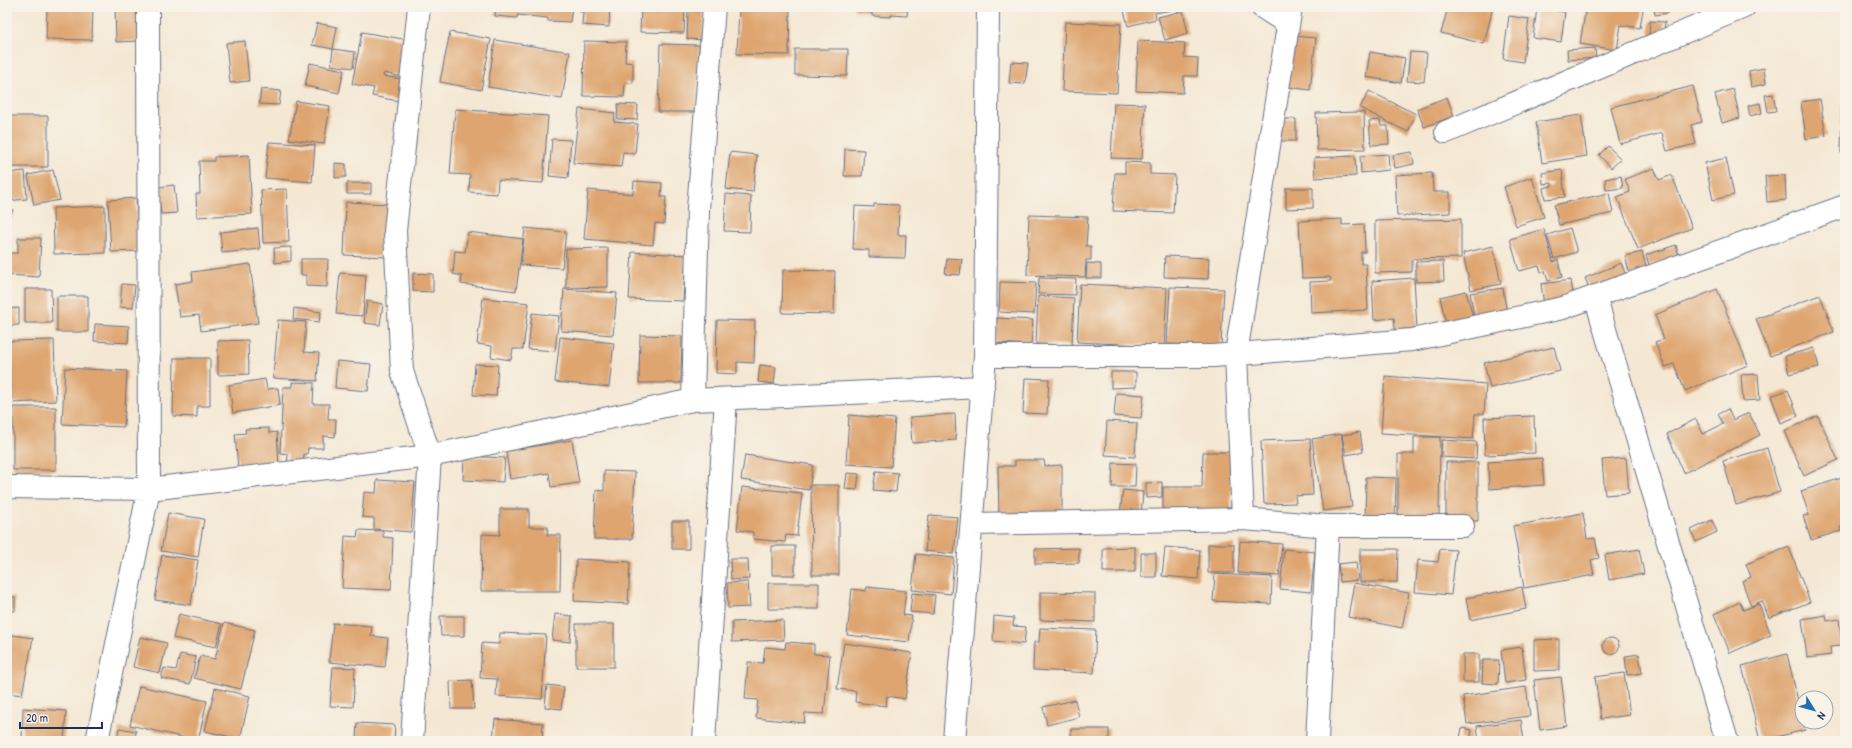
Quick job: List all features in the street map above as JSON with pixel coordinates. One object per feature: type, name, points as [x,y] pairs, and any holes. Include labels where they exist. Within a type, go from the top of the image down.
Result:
[{"type":"street","points":[[97,741],[149,489],[148,7]]},
{"type":"street","points":[[412,741],[430,456],[402,371],[394,231],[419,7]]},
{"type":"street","points":[[693,400],[698,209],[714,7]]},
{"type":"street","points":[[954,741],[985,356],[988,7]]},
{"type":"street","points":[[1243,519],[1236,354],[1290,15],[1262,7]]},
{"type":"street","points":[[1446,132],[1744,7]]},
{"type":"street","points":[[985,356],[1213,356],[1412,340],[1563,308],[1845,206]]},
{"type":"street","points":[[1595,296],[1727,741]]},
{"type":"street","points":[[7,487],[149,489],[430,456],[693,400],[983,386]]},
{"type":"street","points":[[704,741],[726,399]]},
{"type":"street","points":[[972,524],[1243,519],[1328,526],[1463,526]]},
{"type":"street","points":[[1316,741],[1328,526]]},
{"type":"building","points":[[47,7],[93,7],[92,40],[46,39]]},
{"type":"building","points":[[115,7],[139,7],[140,41],[116,42]]},
{"type":"building","points":[[496,7],[572,7],[570,22],[548,21],[548,18],[517,15],[517,18],[495,16]]},
{"type":"building","points":[[579,7],[610,7],[609,27],[582,25],[583,12],[579,11]]},
{"type":"building","points":[[641,7],[685,7],[684,33],[640,32]]},
{"type":"building","points":[[739,7],[790,7],[789,55],[737,54]]},
{"type":"building","points":[[855,7],[908,7],[907,16],[891,15],[891,17],[872,16],[872,13],[854,11]]},
{"type":"building","points":[[1123,7],[1176,7],[1177,9],[1155,13],[1156,19],[1128,26]]},
{"type":"building","points":[[1448,7],[1493,7],[1484,44],[1441,33]]},
{"type":"building","points":[[1586,7],[1628,7],[1643,9],[1640,28],[1621,25],[1617,50],[1580,44]]},
{"type":"building","points":[[1654,7],[1667,7],[1668,13],[1655,15]]},
{"type":"building","points":[[1537,8],[1565,12],[1561,42],[1533,38]]},
{"type":"building","points":[[688,11],[704,11],[703,40],[687,39]]},
{"type":"building","points":[[1183,11],[1188,33],[1165,40],[1158,17]]},
{"type":"building","points":[[1509,16],[1529,19],[1523,62],[1503,59]]},
{"type":"building","points":[[1650,21],[1665,22],[1662,50],[1648,49]]},
{"type":"building","points":[[1065,22],[1121,24],[1117,93],[1062,91]]},
{"type":"building","points":[[317,23],[337,27],[333,49],[312,45]]},
{"type":"building","points":[[362,32],[409,40],[402,77],[384,73],[383,76],[402,79],[398,101],[372,96],[374,88],[352,84]]},
{"type":"building","points":[[450,32],[491,39],[481,90],[440,82]]},
{"type":"building","points":[[1294,36],[1316,38],[1310,90],[1288,87]]},
{"type":"building","points":[[495,40],[570,52],[562,99],[488,87]]},
{"type":"building","points":[[245,41],[249,81],[230,83],[226,43]]},
{"type":"building","points":[[584,41],[626,42],[625,62],[633,63],[633,83],[625,83],[624,97],[583,96]]},
{"type":"building","points":[[1138,41],[1185,43],[1184,57],[1198,58],[1197,76],[1184,76],[1183,93],[1136,91]]},
{"type":"building","points":[[660,44],[699,45],[697,112],[658,112]]},
{"type":"building","points":[[1595,48],[1596,58],[1568,60],[1567,50]]},
{"type":"building","points":[[333,49],[355,52],[353,68],[331,65]]},
{"type":"building","points":[[795,49],[848,49],[847,76],[795,75]]},
{"type":"building","points":[[1370,52],[1405,58],[1401,83],[1366,77]]},
{"type":"building","points":[[1410,52],[1427,53],[1424,82],[1407,81]]},
{"type":"building","points":[[1011,62],[1028,63],[1025,84],[1009,83]]},
{"type":"building","points":[[310,63],[344,70],[339,93],[305,86]]},
{"type":"building","points":[[1764,68],[1766,84],[1751,87],[1749,71]]},
{"type":"building","points":[[1693,86],[1702,122],[1691,125],[1696,144],[1667,151],[1662,133],[1620,144],[1611,107]]},
{"type":"building","points":[[261,89],[281,91],[279,105],[259,104]]},
{"type":"building","points":[[1733,89],[1740,118],[1722,123],[1715,94]]},
{"type":"building","points":[[1369,91],[1416,114],[1408,132],[1360,108]]},
{"type":"building","points":[[1773,94],[1776,111],[1768,112],[1765,95]]},
{"type":"building","points":[[1447,97],[1454,116],[1424,127],[1417,109]]},
{"type":"building","points":[[1820,99],[1826,136],[1806,139],[1801,102]]},
{"type":"building","points":[[296,101],[330,106],[324,144],[289,139]]},
{"type":"building","points":[[1114,103],[1145,104],[1142,159],[1111,158]]},
{"type":"building","points":[[1760,103],[1762,113],[1750,116],[1748,106]]},
{"type":"building","points":[[618,104],[638,105],[637,120],[617,119]]},
{"type":"building","points":[[1842,105],[1845,105],[1845,153],[1841,153]]},
{"type":"building","points":[[455,109],[548,116],[543,183],[498,180],[497,194],[469,192],[470,175],[450,174]]},
{"type":"building","points":[[579,109],[615,113],[614,122],[638,124],[635,154],[623,152],[621,167],[573,163]]},
{"type":"building","points":[[1364,112],[1365,149],[1317,150],[1316,113]]},
{"type":"building","points":[[1581,115],[1587,156],[1542,163],[1536,122]]},
{"type":"building","points":[[7,116],[48,116],[48,167],[7,167]]},
{"type":"building","points":[[1279,119],[1296,119],[1296,141],[1279,141]]},
{"type":"building","points":[[1380,120],[1381,126],[1388,126],[1389,144],[1371,145],[1369,121]]},
{"type":"building","points":[[552,139],[571,140],[568,178],[549,176]]},
{"type":"building","points":[[269,142],[315,145],[312,182],[265,178]]},
{"type":"building","points":[[1608,146],[1621,159],[1611,168],[1599,155]]},
{"type":"building","points":[[845,149],[864,150],[862,176],[844,176]]},
{"type":"building","points":[[730,152],[757,155],[753,192],[726,189]]},
{"type":"building","points":[[1412,152],[1414,164],[1395,168],[1393,155]]},
{"type":"building","points":[[1388,154],[1389,170],[1361,173],[1360,156]]},
{"type":"building","points":[[249,155],[252,214],[197,217],[196,194],[200,194],[199,161],[214,161],[214,157]]},
{"type":"building","points":[[1355,156],[1356,176],[1315,178],[1314,158]]},
{"type":"building","points":[[1726,158],[1734,195],[1713,200],[1705,163]]},
{"type":"building","points":[[1125,162],[1150,163],[1150,174],[1175,175],[1173,213],[1113,211],[1115,173],[1125,173]]},
{"type":"building","points":[[335,163],[346,164],[346,177],[335,178]]},
{"type":"building","points":[[1654,168],[1659,180],[1672,175],[1692,228],[1638,249],[1617,197],[1630,192],[1625,179]]},
{"type":"building","points":[[53,170],[60,200],[34,205],[28,175]]},
{"type":"building","points":[[1562,170],[1565,197],[1545,199],[1543,188],[1552,186],[1552,183],[1543,184],[1542,173]]},
{"type":"building","points":[[25,171],[27,199],[7,201],[7,173]]},
{"type":"building","points":[[1432,173],[1433,192],[1450,192],[1450,213],[1397,216],[1395,175]]},
{"type":"building","points":[[1785,175],[1786,200],[1767,202],[1765,176]]},
{"type":"building","points":[[1621,176],[1623,188],[1606,190],[1605,179]]},
{"type":"building","points":[[1532,177],[1544,217],[1516,226],[1504,187]]},
{"type":"building","points":[[634,181],[662,183],[661,197],[666,197],[664,224],[655,223],[653,245],[584,239],[588,190],[633,194]]},
{"type":"building","points":[[347,183],[371,183],[371,194],[347,194]]},
{"type":"building","points":[[174,185],[177,213],[161,214],[158,187]]},
{"type":"building","points":[[1286,188],[1313,188],[1313,208],[1286,209]]},
{"type":"building","points":[[287,189],[289,242],[263,243],[261,190]]},
{"type":"building","points":[[1609,193],[1613,213],[1559,225],[1554,205]]},
{"type":"building","points":[[726,194],[751,196],[750,232],[724,231]]},
{"type":"building","points":[[136,198],[139,251],[111,252],[108,200]]},
{"type":"building","points":[[346,202],[389,204],[386,257],[344,255]]},
{"type":"building","points":[[874,204],[899,205],[898,235],[906,235],[905,258],[869,257],[869,250],[853,249],[855,206],[874,207]]},
{"type":"building","points":[[105,206],[105,253],[54,254],[53,208]]},
{"type":"building","points":[[7,207],[13,210],[7,222]]},
{"type":"building","points":[[1029,215],[1088,217],[1086,246],[1091,246],[1091,260],[1086,260],[1085,277],[1027,275]]},
{"type":"building","points":[[1342,219],[1342,225],[1364,224],[1365,252],[1361,252],[1361,264],[1366,264],[1368,310],[1311,313],[1310,282],[1331,281],[1330,277],[1302,278],[1299,221]]},
{"type":"building","points":[[1461,219],[1461,258],[1412,259],[1412,272],[1375,273],[1375,221]]},
{"type":"building","points":[[258,228],[260,249],[222,253],[220,232]]},
{"type":"building","points":[[525,228],[566,232],[562,268],[521,265]]},
{"type":"building","points":[[1570,228],[1577,252],[1554,259],[1547,235]]},
{"type":"building","points":[[1544,229],[1553,262],[1558,260],[1562,277],[1548,281],[1545,271],[1541,272],[1539,266],[1519,271],[1510,239]]},
{"type":"building","points":[[468,232],[523,239],[516,291],[461,284],[462,276],[453,274],[455,251],[465,252]]},
{"type":"building","points":[[18,238],[41,238],[39,277],[7,275],[7,253],[18,253]]},
{"type":"building","points":[[1676,245],[1679,256],[1649,265],[1646,255]]},
{"type":"building","points":[[1493,246],[1501,284],[1471,290],[1463,253]]},
{"type":"building","points":[[291,247],[291,261],[275,263],[274,248]]},
{"type":"building","points":[[608,248],[608,287],[566,288],[566,249]]},
{"type":"building","points":[[632,252],[686,255],[683,301],[629,299]]},
{"type":"building","points":[[1642,252],[1647,270],[1630,275],[1625,256]]},
{"type":"building","points":[[1165,256],[1209,258],[1208,279],[1164,277]]},
{"type":"building","points":[[947,258],[962,259],[960,275],[945,274]]},
{"type":"building","points":[[301,259],[328,259],[327,287],[306,286],[306,275],[301,275]]},
{"type":"building","points":[[1443,261],[1444,281],[1416,282],[1416,262]]},
{"type":"building","points":[[1087,263],[1101,264],[1101,278],[1086,278]]},
{"type":"building","points":[[1621,263],[1627,278],[1591,293],[1585,278]]},
{"type":"building","points":[[250,264],[258,323],[201,331],[199,315],[180,317],[175,284],[193,281],[192,272]]},
{"type":"building","points":[[783,270],[835,271],[834,314],[782,313]]},
{"type":"building","points":[[340,273],[366,275],[363,316],[336,314]]},
{"type":"building","points":[[413,273],[433,274],[433,292],[413,291]]},
{"type":"building","points":[[1039,278],[1076,279],[1075,295],[1038,294]]},
{"type":"building","points":[[1414,278],[1417,328],[1395,330],[1394,318],[1374,320],[1372,281]]},
{"type":"building","points":[[1571,280],[1574,301],[1544,305],[1541,284]]},
{"type":"building","points":[[1000,282],[1036,283],[1034,314],[999,312]]},
{"type":"building","points":[[122,284],[135,285],[133,308],[120,307]]},
{"type":"building","points":[[1080,284],[1167,288],[1164,346],[1077,342]]},
{"type":"building","points":[[1170,287],[1224,289],[1221,346],[1167,344]]},
{"type":"building","points":[[1503,288],[1507,315],[1475,321],[1470,293]]},
{"type":"building","points":[[25,289],[51,289],[52,323],[25,323]]},
{"type":"building","points":[[564,289],[617,293],[613,335],[561,331]]},
{"type":"building","points":[[1717,289],[1748,365],[1685,391],[1674,364],[1665,367],[1655,342],[1664,339],[1655,315]]},
{"type":"building","points":[[1466,291],[1474,321],[1447,328],[1440,297]]},
{"type":"building","points":[[1820,295],[1834,332],[1770,356],[1756,319]]},
{"type":"building","points":[[57,296],[88,296],[88,332],[57,332]]},
{"type":"building","points":[[1038,296],[1074,298],[1072,345],[1036,344]]},
{"type":"building","points":[[483,298],[529,303],[523,349],[513,349],[511,360],[491,357],[492,346],[477,344]]},
{"type":"building","points":[[367,301],[383,304],[380,325],[364,323]]},
{"type":"building","points":[[19,308],[19,325],[7,326],[7,309]]},
{"type":"building","points":[[294,308],[321,312],[319,322],[293,319]]},
{"type":"building","points":[[532,313],[559,316],[555,351],[528,349]]},
{"type":"building","points":[[997,318],[1033,320],[1031,345],[995,343]]},
{"type":"building","points":[[278,320],[306,322],[304,352],[319,353],[317,381],[273,378]]},
{"type":"building","points":[[717,320],[755,321],[754,363],[737,362],[737,374],[716,373]]},
{"type":"building","points":[[95,324],[129,326],[128,343],[94,341]]},
{"type":"building","points":[[640,335],[682,336],[681,383],[639,383]]},
{"type":"building","points":[[560,337],[614,343],[609,387],[555,382]]},
{"type":"building","points":[[54,340],[56,401],[11,403],[9,341]]},
{"type":"building","points":[[248,340],[249,374],[218,375],[218,341]]},
{"type":"building","points":[[1554,347],[1560,371],[1490,388],[1484,363]]},
{"type":"building","points":[[1814,348],[1819,367],[1789,374],[1785,356]]},
{"type":"building","points":[[174,358],[210,358],[210,406],[197,406],[197,417],[173,416]]},
{"type":"building","points":[[337,361],[371,364],[368,391],[335,388]]},
{"type":"building","points":[[475,364],[498,365],[496,396],[473,395]]},
{"type":"building","points":[[760,365],[776,367],[774,384],[758,382]]},
{"type":"building","points":[[65,368],[127,371],[124,427],[62,424]]},
{"type":"building","points":[[1111,372],[1136,372],[1136,387],[1111,388]]},
{"type":"building","points":[[1758,374],[1760,400],[1743,401],[1741,375]]},
{"type":"building","points":[[1385,376],[1486,384],[1484,414],[1475,414],[1473,439],[1381,433]]},
{"type":"building","points":[[1025,378],[1049,379],[1047,414],[1023,413]]},
{"type":"building","points":[[265,379],[267,389],[278,388],[280,405],[233,413],[229,385]]},
{"type":"building","points":[[292,382],[314,383],[313,404],[329,404],[328,419],[336,419],[335,437],[323,436],[323,448],[308,448],[307,454],[304,454],[303,466],[287,466],[288,454],[280,453],[283,387],[292,387]]},
{"type":"building","points":[[1788,390],[1798,416],[1781,423],[1771,396]]},
{"type":"building","points":[[1116,393],[1144,395],[1141,418],[1114,416]]},
{"type":"building","points":[[13,407],[56,407],[56,470],[13,470]]},
{"type":"building","points":[[1728,409],[1733,420],[1749,413],[1760,435],[1684,473],[1667,434],[1696,419],[1703,434],[1723,424],[1718,414]]},
{"type":"building","points":[[955,414],[956,440],[912,443],[910,417]]},
{"type":"building","points":[[849,415],[895,419],[891,467],[846,464]]},
{"type":"building","points":[[1534,416],[1535,453],[1485,455],[1484,418]]},
{"type":"building","points":[[1818,416],[1838,460],[1804,476],[1784,431]]},
{"type":"building","points":[[1107,421],[1137,423],[1135,457],[1105,455]]},
{"type":"building","points":[[269,428],[269,433],[277,432],[279,466],[238,468],[235,434],[246,433],[245,429]]},
{"type":"building","points":[[1360,432],[1363,452],[1346,455],[1342,435]]},
{"type":"building","points":[[1341,434],[1352,507],[1323,511],[1312,439]]},
{"type":"building","points":[[1414,437],[1440,437],[1439,521],[1398,521],[1398,454],[1414,454]]},
{"type":"building","points":[[1310,439],[1313,495],[1295,496],[1296,503],[1264,504],[1261,441]]},
{"type":"building","points":[[572,440],[579,483],[551,487],[549,473],[510,479],[506,451]]},
{"type":"building","points":[[1442,440],[1477,442],[1476,459],[1441,457]]},
{"type":"building","points":[[1767,448],[1780,492],[1736,505],[1723,461]]},
{"type":"building","points":[[1203,452],[1232,452],[1231,517],[1163,517],[1163,487],[1202,487]]},
{"type":"building","points":[[745,455],[813,465],[809,490],[741,480]]},
{"type":"building","points":[[464,456],[505,458],[503,482],[463,480]]},
{"type":"building","points":[[1542,458],[1544,485],[1489,489],[1488,462]]},
{"type":"building","points":[[1626,458],[1629,493],[1605,495],[1602,460]]},
{"type":"building","points":[[1015,460],[1044,460],[1045,466],[1062,465],[1062,517],[999,518],[998,466],[1015,466]]},
{"type":"building","points":[[1446,462],[1478,462],[1478,521],[1446,521]]},
{"type":"building","points":[[1113,463],[1136,464],[1135,487],[1112,487]]},
{"type":"building","points":[[604,471],[635,472],[632,539],[594,539],[596,490],[604,491]]},
{"type":"building","points":[[876,471],[898,473],[896,492],[873,490]]},
{"type":"building","points":[[847,473],[859,474],[857,490],[845,489]]},
{"type":"building","points":[[1366,477],[1396,478],[1395,520],[1365,520]]},
{"type":"building","points":[[1845,477],[1845,526],[1840,527],[1841,531],[1811,540],[1803,516],[1809,515],[1801,491]]},
{"type":"building","points":[[377,480],[415,482],[411,532],[374,529],[374,518],[362,517],[364,492],[376,493]]},
{"type":"building","points":[[1162,482],[1162,497],[1146,498],[1146,483]]},
{"type":"building","points":[[811,485],[839,485],[839,575],[812,575]]},
{"type":"building","points":[[742,487],[802,493],[797,536],[786,535],[785,542],[753,539],[753,532],[737,530]]},
{"type":"building","points":[[1123,490],[1143,492],[1141,516],[1120,514]]},
{"type":"building","points":[[500,509],[529,509],[529,527],[548,527],[547,535],[561,535],[560,591],[481,591],[482,534],[500,535]]},
{"type":"building","points":[[168,513],[204,519],[198,557],[161,551]]},
{"type":"building","points":[[1583,513],[1587,539],[1595,538],[1599,558],[1591,560],[1594,575],[1524,588],[1513,526]]},
{"type":"building","points":[[929,515],[958,517],[954,554],[925,551]]},
{"type":"building","points":[[1712,520],[1717,532],[1696,542],[1691,530]]},
{"type":"building","points":[[672,521],[689,521],[689,549],[672,549]]},
{"type":"building","points":[[358,530],[383,531],[383,537],[393,538],[391,590],[342,588],[345,536],[357,537]]},
{"type":"building","points":[[1240,541],[1282,544],[1279,576],[1238,573]]},
{"type":"building","points":[[1208,544],[1234,544],[1234,573],[1208,573]]},
{"type":"building","points":[[772,546],[795,546],[795,575],[772,575]]},
{"type":"building","points":[[1135,547],[1135,572],[1103,572],[1103,548]]},
{"type":"building","points":[[1165,547],[1200,550],[1198,579],[1162,576]]},
{"type":"building","points":[[1789,547],[1810,602],[1769,618],[1762,601],[1751,606],[1742,581],[1751,577],[1746,564]]},
{"type":"building","points":[[1079,548],[1079,563],[1035,564],[1035,549]]},
{"type":"building","points":[[1284,549],[1315,552],[1311,592],[1280,589]]},
{"type":"building","points":[[1360,549],[1398,549],[1397,582],[1360,582]]},
{"type":"building","points":[[1440,549],[1456,550],[1451,595],[1415,592],[1418,560],[1438,562]]},
{"type":"building","points":[[1639,549],[1644,574],[1609,580],[1605,555]]},
{"type":"building","points":[[1141,553],[1156,553],[1156,577],[1141,577]]},
{"type":"building","points":[[916,554],[954,558],[951,594],[912,590]]},
{"type":"building","points":[[162,555],[198,560],[191,605],[155,600]]},
{"type":"building","points":[[576,559],[630,562],[628,604],[574,601]]},
{"type":"building","points":[[730,559],[748,559],[749,579],[731,580]]},
{"type":"building","points":[[1356,562],[1358,580],[1340,582],[1338,564]]},
{"type":"building","points":[[1215,574],[1272,577],[1271,604],[1213,601]]},
{"type":"building","points":[[748,582],[750,607],[728,608],[727,583]]},
{"type":"building","points":[[768,583],[819,583],[819,609],[768,609]]},
{"type":"building","points":[[1354,583],[1409,593],[1402,628],[1348,617]]},
{"type":"building","points":[[867,587],[906,591],[903,615],[912,616],[909,642],[847,635],[852,589],[866,591]]},
{"type":"building","points":[[1522,587],[1526,609],[1470,620],[1466,598]]},
{"type":"building","points":[[1040,592],[1095,593],[1095,622],[1040,620]]},
{"type":"building","points":[[912,593],[935,595],[933,614],[910,612]]},
{"type":"building","points":[[7,597],[15,597],[15,611],[7,611]]},
{"type":"building","points":[[1740,602],[1743,610],[1759,604],[1771,635],[1730,653],[1714,614]]},
{"type":"building","points":[[179,614],[222,624],[216,647],[173,638]]},
{"type":"building","points":[[555,614],[572,616],[570,642],[552,640]]},
{"type":"building","points":[[1826,615],[1827,621],[1839,619],[1842,646],[1830,647],[1831,655],[1807,658],[1802,619]]},
{"type":"building","points":[[440,616],[464,616],[464,636],[441,636]]},
{"type":"building","points":[[994,616],[1014,618],[1013,626],[1026,627],[1024,644],[993,641]]},
{"type":"building","points":[[783,620],[784,640],[732,642],[732,622]]},
{"type":"building","points":[[224,623],[255,630],[241,689],[194,678],[200,656],[215,659]]},
{"type":"building","points":[[333,623],[372,626],[371,636],[388,638],[385,667],[329,662]]},
{"type":"building","points":[[576,624],[614,624],[614,667],[576,667]]},
{"type":"building","points":[[1040,628],[1096,630],[1094,673],[1033,670],[1034,642],[1039,642]]},
{"type":"building","points":[[500,633],[546,635],[542,699],[496,696],[497,679],[480,678],[482,643],[499,644]]},
{"type":"building","points":[[7,634],[33,638],[22,695],[7,693]]},
{"type":"building","points":[[140,637],[167,643],[160,673],[133,667]]},
{"type":"building","points":[[1608,638],[1614,638],[1619,643],[1617,652],[1614,654],[1608,654],[1603,649],[1603,643]]},
{"type":"building","points":[[1559,639],[1559,670],[1534,671],[1534,640]]},
{"type":"building","points":[[786,642],[814,644],[814,654],[830,655],[824,714],[805,713],[804,723],[756,718],[758,700],[745,699],[748,662],[763,663],[765,647],[785,649]]},
{"type":"building","points":[[844,643],[912,653],[905,699],[887,696],[886,706],[855,702],[856,691],[837,689]]},
{"type":"building","points":[[1522,647],[1526,680],[1505,683],[1501,650]]},
{"type":"building","points":[[180,654],[196,657],[190,684],[161,678],[164,668],[176,670]]},
{"type":"building","points":[[1463,654],[1479,654],[1479,682],[1463,682]]},
{"type":"building","points":[[1639,654],[1642,673],[1627,675],[1625,656]]},
{"type":"building","points":[[1787,654],[1796,690],[1794,690],[1794,730],[1805,730],[1760,741],[1742,666]]},
{"type":"building","points":[[1483,660],[1499,660],[1498,684],[1482,683]]},
{"type":"building","points":[[333,667],[355,668],[353,707],[330,706]]},
{"type":"building","points":[[1624,673],[1630,715],[1601,719],[1595,677]]},
{"type":"building","points":[[1561,677],[1567,726],[1540,730],[1534,680]]},
{"type":"building","points":[[472,680],[474,709],[451,709],[450,681]]},
{"type":"building","points":[[547,685],[564,687],[561,709],[545,707]]},
{"type":"building","points":[[139,686],[207,701],[198,741],[130,725]]},
{"type":"building","points":[[1526,687],[1530,716],[1467,724],[1463,696]]},
{"type":"building","points":[[215,688],[250,696],[240,739],[205,731]]},
{"type":"building","points":[[1075,700],[1079,717],[1047,725],[1043,707]]},
{"type":"building","points":[[23,708],[66,711],[64,741],[22,741]]},
{"type":"building","points":[[495,719],[543,723],[542,741],[478,741],[478,738],[493,739]]},
{"type":"building","points":[[1521,720],[1524,741],[1479,741],[1477,726]]},
{"type":"building","points":[[357,723],[395,725],[394,740],[356,739]]},
{"type":"building","points":[[119,728],[136,731],[135,741],[117,741]]},
{"type":"building","points":[[1462,728],[1472,730],[1470,741],[1460,739]]},
{"type":"building","points":[[1071,729],[1109,729],[1109,741],[1071,741]]}]
